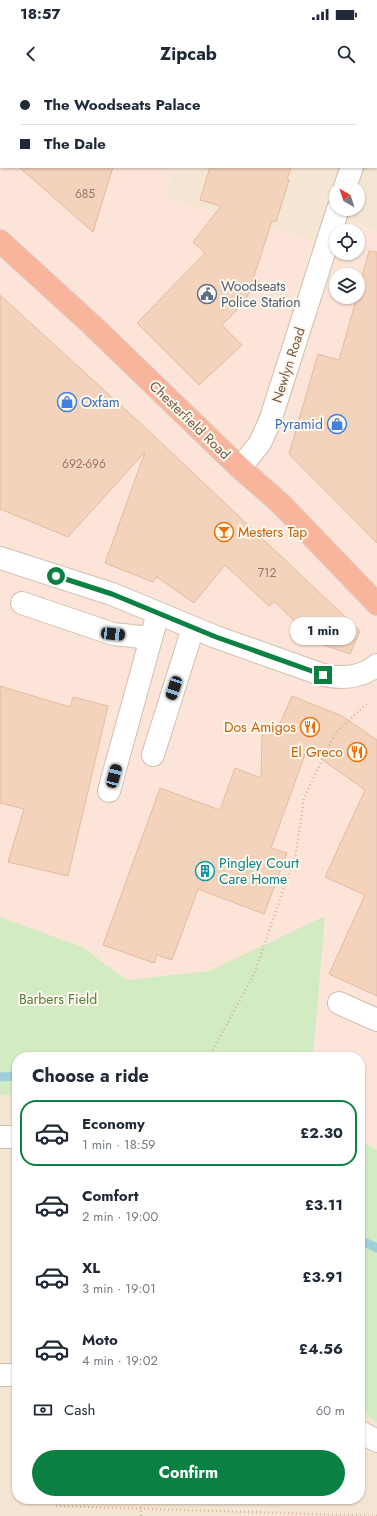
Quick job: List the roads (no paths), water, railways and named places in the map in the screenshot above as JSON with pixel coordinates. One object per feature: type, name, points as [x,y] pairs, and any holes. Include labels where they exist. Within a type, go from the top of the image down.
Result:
[{"type":"highway","name":"Chesterfield Road","points":[[0,241],[93,326],[240,468],[290,513],[377,604]]},
{"type":"street","points":[[347,180],[352,168]]},
{"type":"street","name":"Newlyn Road","points":[[240,468],[260,443],[270,421],[336,216]]},
{"type":"street","points":[[0,558],[112,594],[216,637],[323,675],[338,678],[356,676],[372,669],[377,665]]},
{"type":"street","points":[[22,603],[113,634],[151,638]]},
{"type":"street","points":[[110,791],[158,613]]},
{"type":"street","points":[[153,755],[193,628]]},
{"type":"street","points":[[339,1003],[377,1020]]},
{"type":"street","points":[[0,1136],[12,1137]]},
{"type":"street","points":[[0,1375],[12,1375]]},
{"type":"street","points":[[365,1435],[377,1441]]},
{"type":"waterway","points":[[0,1077],[12,1076]]},
{"type":"waterway","points":[[365,1242],[377,1248]]},
{"type":"place","name":"Woodseats Police Station","points":[[207,294]]},
{"type":"place","name":"Oxfam","points":[[67,402]]},
{"type":"place","name":"Pyramid","points":[[337,424]]},
{"type":"place","name":"Mesters Tap","points":[[224,532]]},
{"type":"place","name":"Dos Amigos","points":[[310,727]]},
{"type":"place","name":"El Greco","points":[[357,752]]},
{"type":"place","name":"Pingley Court Care Home","points":[[205,871]]},
{"type":"park label","name":"Barbers Field","points":[[58,999]]}]
